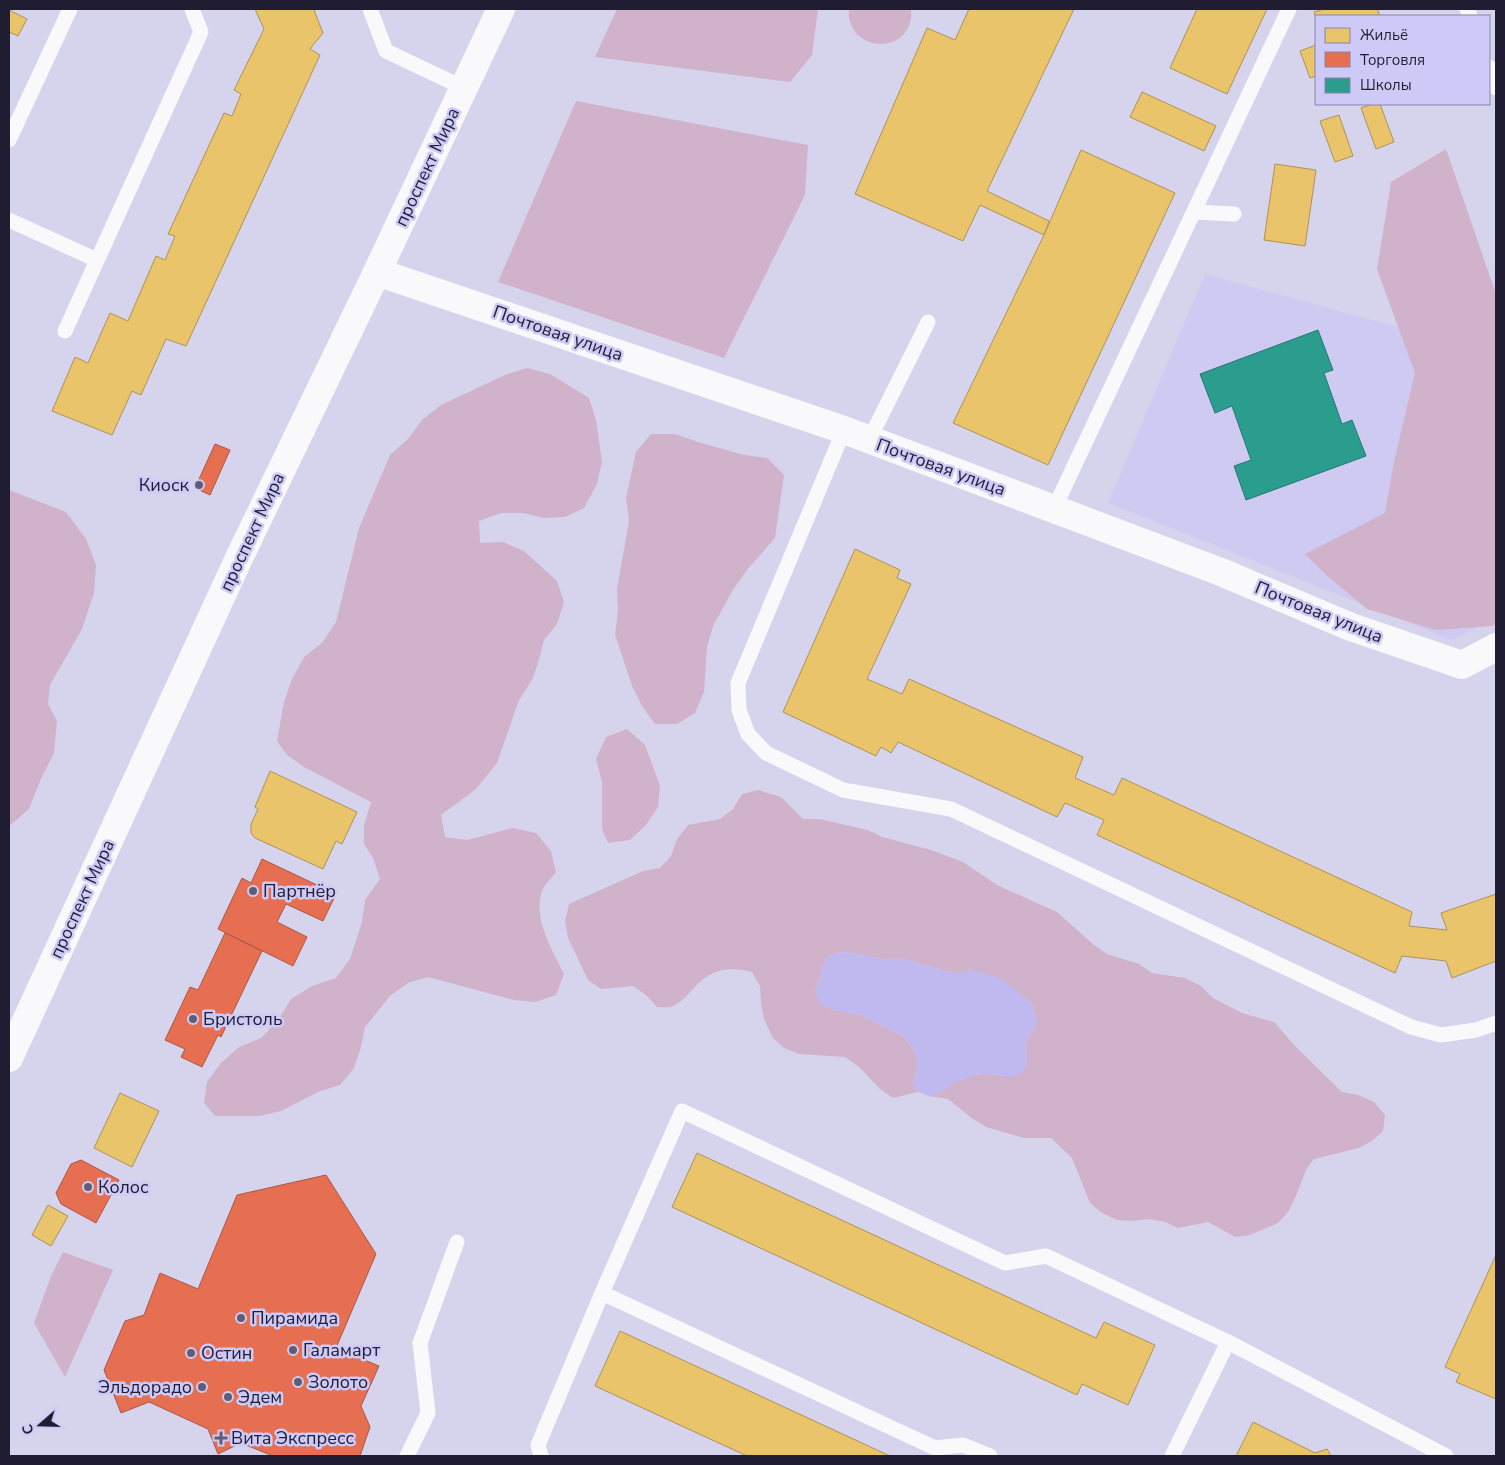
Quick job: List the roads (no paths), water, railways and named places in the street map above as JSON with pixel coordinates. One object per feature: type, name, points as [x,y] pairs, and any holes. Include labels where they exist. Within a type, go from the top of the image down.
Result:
[{"type":"street","name":"проспект Мира","points":[[9,1058],[239,558],[501,9]]},
{"type":"street","name":"Почтовая улица","points":[[377,272],[844,430],[1221,572],[1351,627],[1462,665],[1496,647]]},
{"type":"lane","points":[[9,140],[70,9]]},
{"type":"lane","points":[[64,331],[201,32],[192,9]]},
{"type":"lane","points":[[370,9],[386,51],[464,88]]},
{"type":"lane","points":[[1054,509],[1289,9]]},
{"type":"lane","points":[[1490,70],[1496,88]]},
{"type":"lane","points":[[1195,212],[1234,214]]},
{"type":"lane","points":[[9,220],[98,260]]},
{"type":"lane","points":[[869,440],[928,322]]},
{"type":"lane","points":[[844,430],[738,683],[738,710],[748,734],[766,752],[843,790],[951,809],[1411,1027],[1441,1035],[1476,1030],[1496,1023]]},
{"type":"lane","points":[[541,1456],[538,1445],[602,1293],[682,1112],[1005,1263],[1046,1256],[1228,1342],[1446,1456]]},
{"type":"lane","points":[[407,1456],[428,1413],[420,1343],[457,1242]]},
{"type":"lane","points":[[602,1293],[935,1448],[963,1445],[990,1456]]},
{"type":"lane","points":[[1172,1456],[1228,1342]]},
{"type":"place","name":"Киоск","points":[[199,485]]},
{"type":"place","name":"Партнёр","points":[[253,891]]},
{"type":"place","name":"Бристоль","points":[[193,1019]]},
{"type":"place","name":"Колос","points":[[88,1187]]},
{"type":"place","name":"Пирамида","points":[[241,1318]]},
{"type":"place","name":"Галамарт","points":[[293,1350]]},
{"type":"place","name":"Остин","points":[[191,1353]]},
{"type":"place","name":"Золото","points":[[298,1382]]},
{"type":"place","name":"Эльдорадо","points":[[202,1387]]},
{"type":"place","name":"Эдем","points":[[228,1397]]},
{"type":"place","name":"Вита Экспресс","points":[[221,1438]]}]
